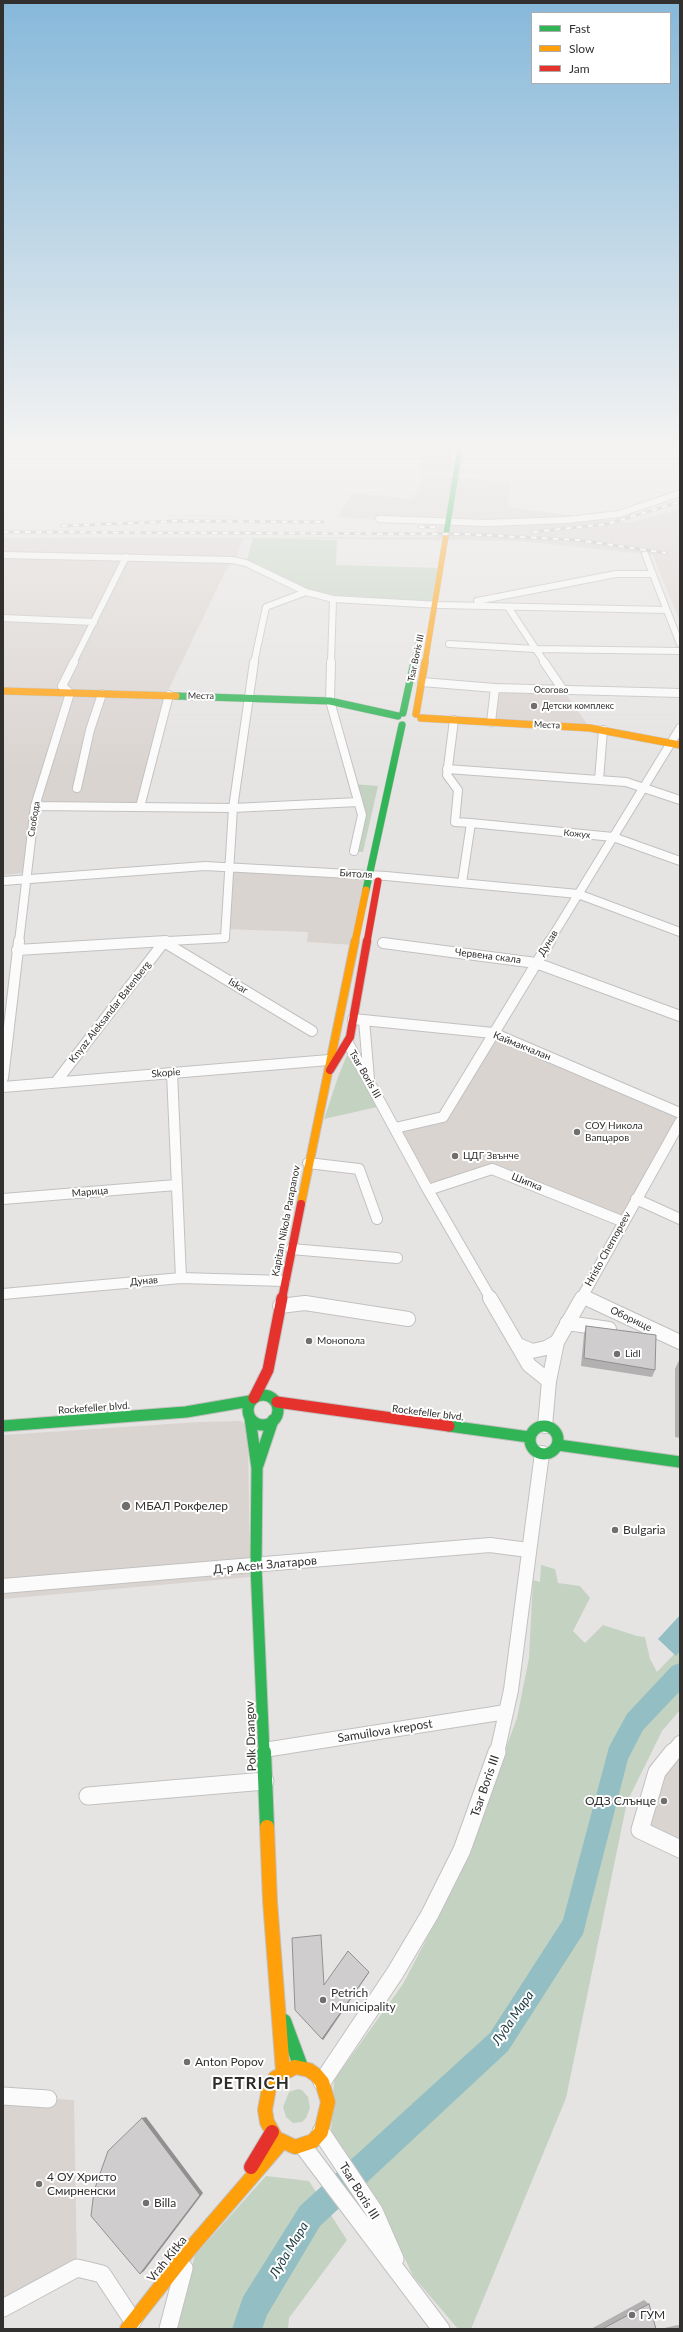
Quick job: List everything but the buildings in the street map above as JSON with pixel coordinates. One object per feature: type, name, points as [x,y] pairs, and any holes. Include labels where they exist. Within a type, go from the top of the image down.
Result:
[{"type":"main road","name":"Tsar Boris III","points":[[419,716],[422,682],[442,552]]},
{"type":"main road","name":"Tsar Boris III","points":[[349,1040],[374,875],[401,718],[426,612],[433,605]]},
{"type":"main road","name":"Места","points":[[3,691],[248,697],[330,701],[401,718],[419,716],[454,720],[603,730],[676,744]]},
{"type":"main road","points":[[401,718],[413,726],[419,723],[419,716]]},
{"type":"main road","name":"Tsar Boris III","points":[[334,1035],[374,875],[389,831]]},
{"type":"main road","points":[[334,1035],[338,1038],[349,1040]]},
{"type":"main road","name":"Kapitan Nikola Parapanov","points":[[257,1468],[242,1415],[268,1370],[334,1035]]},
{"type":"main road","name":"Kapitan Nikola Parapanov","points":[[326,1076],[349,1040]]},
{"type":"main road","name":"Kapitan Nikola Parapanov","points":[[257,1468],[282,1416],[275,1400],[268,1370]]},
{"type":"main road","name":"Rockefeller blvd.","points":[[3,1426],[186,1412],[252,1399],[264,1395],[275,1400],[324,1410],[529,1437]]},
{"type":"main road","name":"Rockefeller blvd.","points":[[186,1412],[242,1415],[261,1424],[282,1416],[324,1410]]},
{"type":"main road","points":[[558,1445],[558,1440],[554,1431],[545,1426],[533,1430],[529,1437],[534,1448],[542,1453],[550,1452],[558,1445],[680,1462]]},
{"type":"main road","name":"Polk Drangov","points":[[257,1468],[256,1566],[265,1781],[277,2004],[283,2072]]},
{"type":"main road","points":[[277,2004],[301,2067],[316,2075],[322,2082],[326,2092],[328,2113],[320,2132],[313,2140],[303,2146],[296,2146],[282,2142],[272,2132],[265,2110],[266,2099],[272,2083],[283,2072],[301,2067]]},
{"type":"main road","name":"Vrah Kitka","points":[[227,2206],[272,2132]]},
{"type":"main road","name":"Vrah Kitka","points":[[130,2325],[189,2250],[282,2142]]},
{"type":"street","points":[[3,554],[232,560],[246,563],[306,592],[333,599],[455,606],[666,610]]},
{"type":"street","points":[[645,554],[651,574],[680,644]]},
{"type":"street","points":[[70,692],[62,686],[126,557]]},
{"type":"street","points":[[455,606],[616,574],[651,574]]},
{"type":"street","points":[[18,950],[225,938],[228,867],[233,808],[248,697],[266,607],[306,592]]},
{"type":"street","points":[[333,599],[330,701],[362,815],[354,851]]},
{"type":"street","points":[[508,607],[563,690]]},
{"type":"street","points":[[3,618],[94,622]]},
{"type":"street","points":[[449,644],[535,649],[680,651]]},
{"type":"street","name":"Осогово","points":[[422,682],[495,688],[680,693]]},
{"type":"street","points":[[491,722],[495,688]]},
{"type":"street","name":"Свобода","points":[[3,1078],[25,879],[35,806],[70,692]]},
{"type":"street","points":[[77,788],[90,730],[102,694]]},
{"type":"street","points":[[140,807],[168,696]]},
{"type":"street","points":[[454,720],[447,769],[626,782],[680,800]]},
{"type":"street","name":"Дунав","points":[[395,1128],[443,1117],[613,837],[644,788],[676,744],[680,728]]},
{"type":"street","points":[[598,780],[603,730]]},
{"type":"street","name":"Кожух","points":[[447,769],[447,775],[458,790],[455,822],[613,837],[680,861]]},
{"type":"street","points":[[35,806],[233,808],[358,802]]},
{"type":"street","points":[[462,883],[470,823]]},
{"type":"street","name":"Битоля","points":[[3,881],[205,866],[374,875],[578,894],[680,932]]},
{"type":"street","name":"Iskar","points":[[164,942],[312,1031]]},
{"type":"street","name":"Knyaz Aleksandar Batenberg","points":[[56,1082],[164,942]]},
{"type":"street","name":"Червена скала","points":[[383,943],[536,963],[680,1016]]},
{"type":"street","name":"Каймакчалан","points":[[353,1019],[493,1033],[680,1113]]},
{"type":"street","points":[[364,1020],[369,1082]]},
{"type":"street","name":"Tsar Boris III","points":[[349,1040],[369,1082],[428,1190],[529,1365],[549,1381]]},
{"type":"street","name":"Skopie","points":[[3,1087],[329,1060]]},
{"type":"street","points":[[172,1073],[181,1278]]},
{"type":"street","name":"Hristo Chernopeev","points":[[549,1381],[558,1342],[567,1323],[680,1122]]},
{"type":"street","points":[[308,1163],[359,1169],[377,1219]]},
{"type":"street","name":"Шипка","points":[[428,1190],[492,1168],[624,1222]]},
{"type":"street","name":"Марица","points":[[3,1199],[176,1185]]},
{"type":"street","points":[[636,1199],[680,1219]]},
{"type":"street","points":[[291,1249],[397,1258]]},
{"type":"street","name":"Дунав","points":[[3,1294],[181,1278],[285,1281]]},
{"type":"street","name":"Оборище","points":[[582,1296],[680,1342]]},
{"type":"street","points":[[280,1306],[305,1303],[408,1319]]},
{"type":"street","points":[[567,1323],[620,1331]]},
{"type":"street","points":[[518,1345],[532,1351],[546,1348],[558,1342]]},
{"type":"street","points":[[545,1426],[549,1381]]},
{"type":"street","name":"Tsar Boris III","points":[[322,2082],[395,1973],[443,1888],[462,1850],[494,1763],[510,1690],[542,1453]]},
{"type":"street","name":"Д-р Асен Златаров","points":[[3,1586],[256,1566],[490,1545],[528,1550]]},
{"type":"street","name":"Samuilova krepost","points":[[264,1750],[506,1712]]},
{"type":"street","points":[[680,1743],[657,1772],[640,1830],[680,1849]]},
{"type":"street","points":[[88,1796],[265,1781]]},
{"type":"street","points":[[3,2096],[48,2099]]},
{"type":"street","name":"Tsar Boris III","points":[[320,2132],[374,2211],[402,2276]]},
{"type":"street","name":"Tsar Boris III","points":[[303,2146],[441,2329]]},
{"type":"street","points":[[168,2329],[189,2250]]},
{"type":"street","points":[[3,2308],[77,2268],[102,2274],[130,2325]]},
{"type":"shaded area","points":[[3,552],[239,552],[225,572],[167,693],[137,804],[34,804],[23,873],[3,875]]},
{"type":"shaded area","points":[[623,552],[680,552],[680,622],[653,555]]},
{"type":"shaded area","name":"Детски комплекс","points":[[495,688],[563,690],[590,728],[491,722]]},
{"type":"shaded area","points":[[228,867],[370,875],[353,945],[307,942],[308,932],[225,929]]},
{"type":"shaded area","name":"СОУ Никола Вапцаров","points":[[493,1033],[680,1113],[624,1222],[493,1169],[428,1190],[395,1128],[443,1117]]},
{"type":"shaded area","name":"МБАЛ Рокфелер","points":[[241,1421],[246,1425],[248,1431],[250,1577],[3,1599],[3,1435],[199,1422]]},
{"type":"shaded area","name":"ОДЗ Слънце","points":[[680,1743],[680,1849],[640,1830],[657,1772]]},
{"type":"shaded area","name":"4 ОУ Христо Смирненски","points":[[3,2096],[74,2100],[77,2268],[3,2308]]},
{"type":"green space","points":[[249,552],[337,552],[336,565],[440,568],[433,605],[320,596],[246,563]]},
{"type":"green space","points":[[353,784],[378,786],[363,852],[354,851],[362,815]]},
{"type":"green space","points":[[347,1055],[350,1056],[377,1107],[324,1119],[338,1077]]},
{"type":"green space","points":[[541,1565],[555,1569],[558,1583],[580,1586],[590,1598],[573,1631],[585,1643],[603,1625],[637,1636],[645,1637],[650,1659],[657,1672],[680,1648],[680,1710],[662,1731],[627,1802],[566,2098],[471,2329],[458,2329],[413,2276],[377,2199],[331,2134],[334,2080],[403,1984],[458,1879],[517,1718],[529,1658],[533,1580],[540,1582]]},
{"type":"green space","points":[[298,2089],[302,2090],[308,2097],[310,2108],[306,2118],[302,2122],[293,2123],[286,2117],[283,2107],[289,2092]]},
{"type":"green space","points":[[266,2176],[309,2181],[347,2240],[289,2318],[288,2329],[175,2329],[195,2255]]},
{"type":"water","points":[[680,1615],[680,1651],[676,1656],[658,1639]]},
{"type":"waterway","name":"Луда Мара","points":[[247,2329],[254,2308],[310,2216],[499,2042],[574,1925],[617,1755],[635,1722],[680,1674]]},
{"type":"railway","points":[[658,552],[666,553]]},
{"type":"traffic: fast","points":[[403,713],[419,640]]},
{"type":"traffic: fast","points":[[176,696],[330,701],[398,716]]},
{"type":"traffic: fast","points":[[366,890],[402,725]]},
{"type":"traffic: fast","points":[[263,1395],[274,1399],[278,1410],[274,1421],[263,1425],[252,1421],[248,1410],[252,1399],[263,1395]]},
{"type":"traffic: fast","points":[[3,1426],[186,1412],[250,1401]]},
{"type":"traffic: fast","points":[[250,1418],[257,1468],[256,1566],[267,1827]]},
{"type":"traffic: fast","points":[[258,1465],[273,1420]]},
{"type":"traffic: fast","points":[[449,1426],[529,1437]]},
{"type":"traffic: fast","points":[[544,1426],[554,1430],[558,1440],[554,1450],[544,1454],[534,1450],[530,1440],[534,1430],[544,1426]]},
{"type":"traffic: fast","points":[[558,1445],[680,1462]]},
{"type":"traffic: fast","points":[[284,2021],[301,2067]]},
{"type":"traffic: slow","points":[[416,714],[443,552]]},
{"type":"traffic: slow","points":[[3,691],[176,696]]},
{"type":"traffic: slow","points":[[421,718],[590,728],[680,745]]},
{"type":"traffic: slow","points":[[301,1204],[366,890]]},
{"type":"traffic: slow","points":[[267,1827],[270,1901],[283,2072]]},
{"type":"traffic: slow","points":[[295,2067],[309,2070],[316,2075],[322,2082],[328,2102],[321,2132],[313,2141],[295,2147],[276,2138],[267,2122],[265,2110],[269,2088],[275,2078],[295,2067]]},
{"type":"traffic: slow","points":[[127,2329],[189,2250],[282,2142]]},
{"type":"traffic: jam","points":[[330,1070],[350,1037],[378,881]]},
{"type":"traffic: jam","points":[[254,1398],[268,1370],[301,1204]]},
{"type":"traffic: jam","points":[[277,1402],[449,1426]]},
{"type":"traffic: jam","points":[[251,2167],[272,2132]]},
{"type":"place","name":"Детски комплекс","points":[[534,706]]},
{"type":"place","name":"СОУ Никола Вапцаров","points":[[577,1132]]},
{"type":"place","name":"ЦДГ Звънче","points":[[455,1156]]},
{"type":"place","name":"Монопола","points":[[309,1341]]},
{"type":"place","name":"Lidl","points":[[617,1354]]},
{"type":"place","name":"МБАЛ Рокфелер","points":[[126,1506]]},
{"type":"place","name":"Bulgaria","points":[[615,1530]]},
{"type":"place","name":"ОДЗ Слънце","points":[[664,1801]]},
{"type":"place","name":"Petrich Municipality","points":[[323,2000]]},
{"type":"place","name":"Anton Popov","points":[[187,2062]]},
{"type":"place","name":"4 ОУ Христо Смирненски","points":[[39,2184]]},
{"type":"place","name":"Billa","points":[[146,2203]]},
{"type":"place","name":"ГУМ","points":[[632,2315]]},
{"type":"district","name":"PETRICH","points":[[251,2084]]}]
